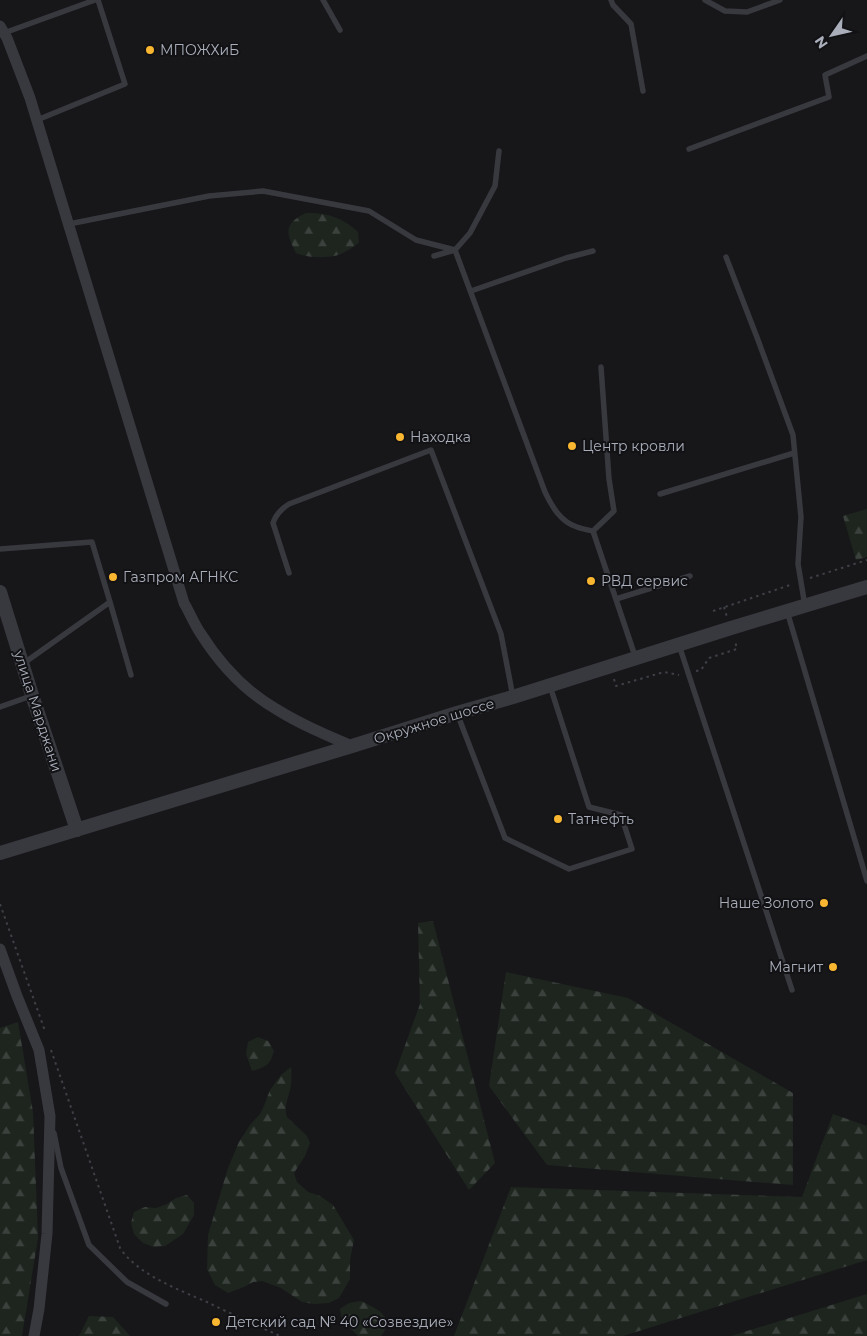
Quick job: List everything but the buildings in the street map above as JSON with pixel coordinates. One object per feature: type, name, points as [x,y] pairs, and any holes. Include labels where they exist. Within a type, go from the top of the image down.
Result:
[{"type":"street","points":[[2,29],[37,120],[184,603],[200,633],[220,661],[244,685],[276,709],[307,726],[352,746]]},
{"type":"street","name":"Окружное шоссе","points":[[0,853],[550,686],[867,587]]},
{"type":"street","name":"улица Марджани","points":[[0,592],[32,696],[77,830]]},
{"type":"street","points":[[0,949],[39,1050],[50,1116],[47,1234],[39,1309],[34,1336]]},
{"type":"lane","points":[[2,29],[96,0],[125,84],[37,120]]},
{"type":"lane","points":[[323,0],[340,30]]},
{"type":"lane","points":[[611,0],[613,5],[631,24],[643,92]]},
{"type":"lane","points":[[704,0],[726,11],[747,12],[780,0]]},
{"type":"lane","points":[[689,149],[828,96],[825,75],[867,56]]},
{"type":"lane","points":[[434,256],[455,250],[470,233],[495,186],[499,151]]},
{"type":"lane","points":[[69,224],[209,196],[263,191],[369,211],[416,240],[455,250]]},
{"type":"lane","points":[[455,250],[551,505],[567,522],[576,527],[593,531]]},
{"type":"lane","points":[[471,291],[566,258],[593,251]]},
{"type":"lane","points":[[726,257],[793,434],[800,517],[798,564],[805,606]]},
{"type":"lane","points":[[593,531],[614,511],[609,479],[600,367]]},
{"type":"lane","points":[[289,573],[273,523],[283,508],[289,504],[431,450],[501,634],[513,697]]},
{"type":"lane","points":[[660,494],[794,453]]},
{"type":"lane","points":[[593,531],[636,659]]},
{"type":"lane","points":[[0,549],[92,542],[131,674]]},
{"type":"lane","points":[[616,598],[690,576]]},
{"type":"lane","points":[[22,664],[110,602]]},
{"type":"lane","points":[[787,611],[867,881]]},
{"type":"lane","points":[[679,645],[792,990]]},
{"type":"lane","points":[[458,713],[505,838],[570,869],[632,849],[621,815],[589,807],[550,686]]},
{"type":"lane","points":[[0,707],[32,696]]},
{"type":"lane","points":[[50,1116],[61,1168],[89,1245],[128,1282],[166,1304]]},
{"type":"path","points":[[713,611],[867,560]]},
{"type":"path","points":[[0,904],[46,1034]]},
{"type":"path","points":[[49,1043],[120,1248],[124,1254],[136,1266],[169,1285],[280,1336]]},
{"type":"green space","points":[[306,213],[327,215],[347,223],[358,232],[359,243],[341,254],[330,257],[312,257],[296,253],[290,240],[290,225]]},
{"type":"green space","points":[[867,509],[867,557],[856,560],[843,516]]},
{"type":"green space","points":[[433,921],[495,1163],[469,1190],[395,1073],[420,1004],[418,923]]},
{"type":"green space","points":[[506,972],[628,998],[793,1093],[793,1185],[547,1165],[489,1086]]},
{"type":"green space","points":[[18,1022],[33,1112],[38,1238],[22,1336],[0,1336],[0,1028]]},
{"type":"green space","points":[[258,1037],[268,1041],[274,1051],[267,1065],[252,1071],[246,1054],[248,1042]]},
{"type":"green space","points":[[291,1067],[291,1082],[286,1105],[287,1117],[307,1136],[310,1143],[305,1156],[294,1173],[297,1182],[308,1192],[320,1196],[333,1205],[354,1240],[350,1260],[350,1279],[339,1298],[329,1303],[314,1304],[302,1302],[281,1288],[262,1281],[253,1282],[228,1293],[215,1285],[207,1269],[208,1235],[228,1168],[239,1142],[260,1114],[270,1090],[281,1075]]},
{"type":"green space","points":[[833,1114],[867,1126],[867,1260],[623,1336],[454,1336],[511,1187],[802,1197]]},
{"type":"green space","points":[[187,1195],[194,1203],[194,1215],[183,1234],[165,1246],[154,1247],[143,1243],[134,1234],[131,1223],[134,1212],[145,1207],[156,1208]]},
{"type":"green space","points":[[867,1294],[867,1336],[731,1336]]},
{"type":"green space","points":[[361,1301],[378,1310],[385,1318],[387,1323],[381,1336],[358,1336],[342,1320],[340,1309],[349,1303]]},
{"type":"green space","points":[[89,1316],[113,1317],[130,1336],[79,1336]]},
{"type":"place","name":"МПОЖХиБ","points":[[150,50]]},
{"type":"place","name":"Находка","points":[[400,437]]},
{"type":"place","name":"Центр кровли","points":[[572,446]]},
{"type":"place","name":"Газпром АГНКС","points":[[113,577]]},
{"type":"place","name":"РВД сервис","points":[[591,581]]},
{"type":"place","name":"Татнефть","points":[[558,819]]},
{"type":"place","name":"Наше Золото","points":[[824,903]]},
{"type":"place","name":"Магнит","points":[[833,967]]},
{"type":"place","name":"Детский сад № 40 «Созвездие»","points":[[216,1322]]}]
